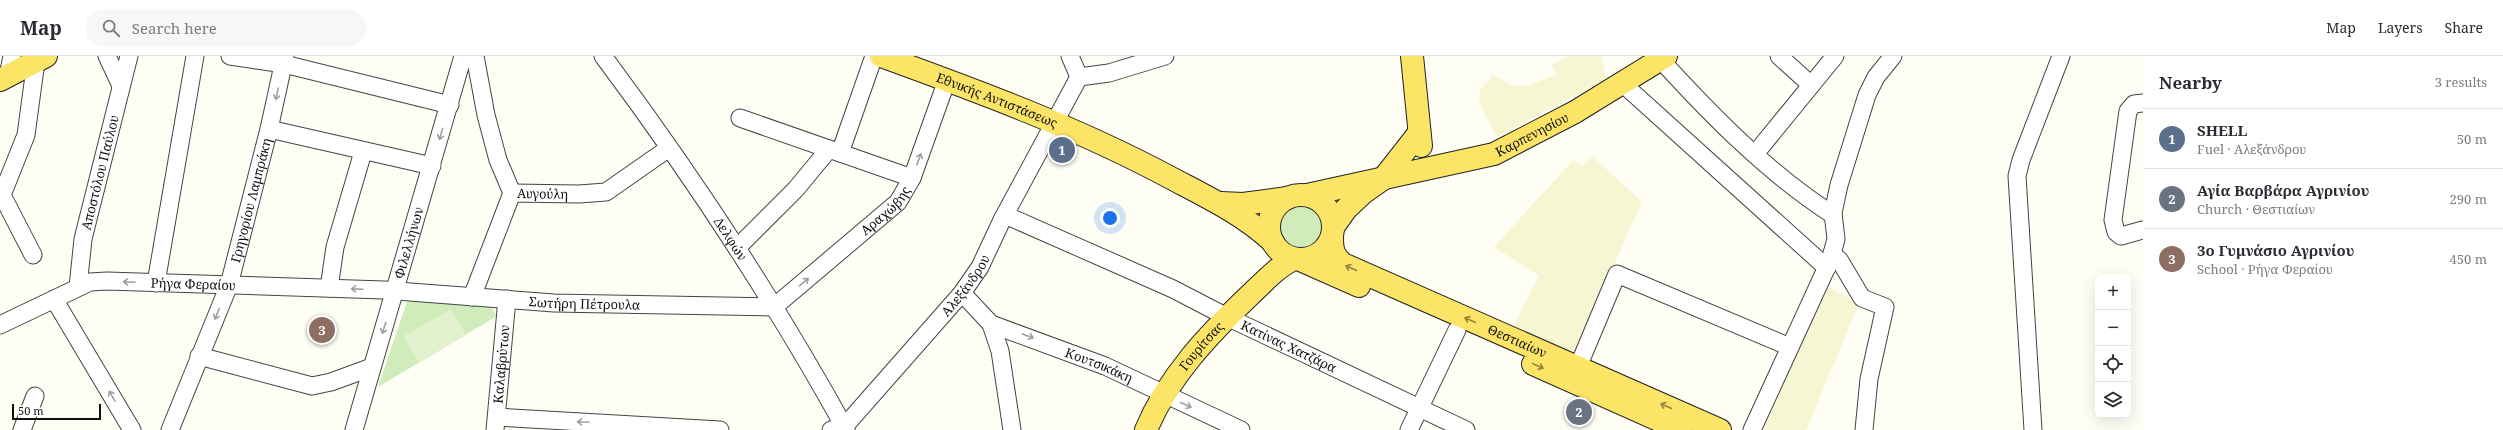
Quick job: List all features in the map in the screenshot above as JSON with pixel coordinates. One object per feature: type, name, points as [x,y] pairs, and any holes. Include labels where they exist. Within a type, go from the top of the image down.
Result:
[{"type":"main road","name":"Εθνικής Αντιστάσεως","points":[[881,56],[1056,122],[1125,153],[1218,202],[1256,226],[1286,253]]},
{"type":"main road","points":[[1412,56],[1418,100],[1419,132],[1431,168]]},
{"type":"main road","points":[[8,65],[41,58]]},
{"type":"main road","name":"Καρπενησίου","points":[[1297,197],[1494,154],[1512,146],[1622,83],[1656,60]]},
{"type":"main road","points":[[1418,100],[1431,129],[1431,168]]},
{"type":"main road","points":[[1383,179],[1419,132]]},
{"type":"main road","name":"Καρπενησίου","points":[[1333,232],[1346,209],[1363,193],[1383,179]]},
{"type":"main road","name":"Εθνικής Αντιστάσεως","points":[[1218,202],[1243,204],[1297,197]]},
{"type":"main road","points":[[1297,197],[1318,199],[1326,206],[1332,216],[1333,232],[1319,254],[1309,258],[1286,253],[1269,233],[1272,212],[1297,197]]},
{"type":"main road","name":"Θεστιαίων","points":[[1333,232],[1332,249],[1336,259],[1342,264],[1578,367],[1706,427]]},
{"type":"main road","name":"Θεστιαίων","points":[[1286,253],[1681,430]]},
{"type":"main road","name":"Γουρίτσας","points":[[1146,430],[1164,395],[1190,359],[1227,317],[1272,274],[1286,253]]},
{"type":"street","points":[[107,56],[121,86]]},
{"type":"street","points":[[156,283],[194,56]]},
{"type":"street","points":[[230,56],[284,60],[450,105]]},
{"type":"street","name":"Φιλελλήνων","points":[[354,430],[396,291],[463,56]]},
{"type":"street","points":[[475,56],[486,115],[498,160],[512,193]]},
{"type":"street","name":"Δελφών","points":[[603,56],[617,64],[669,148],[737,248],[774,307],[840,429]]},
{"type":"street","points":[[737,248],[835,151],[874,56]]},
{"type":"street","points":[[1070,56],[1079,77],[1109,73],[1165,56]]},
{"type":"street","points":[[1779,56],[1811,85]]},
{"type":"street","points":[[1755,154],[1835,56]]},
{"type":"street","points":[[1752,430],[1829,260],[1836,236],[1833,215],[1838,185],[1867,95],[1876,77],[1893,56]]},
{"type":"street","points":[[2033,430],[2017,176],[2021,160],[2061,56]]},
{"type":"street","name":"Αποστόλου Παύλου","points":[[78,287],[83,239],[121,86],[130,57]]},
{"type":"street","points":[[33,255],[2,196],[26,135],[41,58]]},
{"type":"street","name":"Γρηγορίου Λαμπράκη","points":[[170,430],[229,285],[270,129],[284,60]]},
{"type":"street","points":[[1656,60],[1706,110],[1755,154],[1833,215]]},
{"type":"street","name":"Αλεξάνδρου","points":[[840,429],[962,293],[980,267],[1002,220],[1079,77]]},
{"type":"street","name":"Αραχώβης","points":[[774,307],[898,202],[912,178],[947,80]]},
{"type":"street","points":[[1622,83],[1829,260],[1840,261],[1862,298],[1885,307],[1869,379],[1864,430]]},
{"type":"street","points":[[2143,103],[2134,104],[2128,111],[2113,220],[2116,232],[2121,236],[2143,230]]},
{"type":"street","points":[[740,118],[912,178]]},
{"type":"street","points":[[270,129],[363,152],[432,166]]},
{"type":"street","name":"Αυγούλη","points":[[472,296],[512,193],[580,194],[606,192],[669,148]]},
{"type":"street","points":[[329,288],[335,247],[363,152]]},
{"type":"street","name":"Κατίνας Χατζάρα","points":[[1002,220],[1007,217],[1012,218],[1173,289],[1227,317],[1466,430]]},
{"type":"street","points":[[1578,367],[1617,274],[1790,347]]},
{"type":"street","name":"Ρήγα Φεραίου","points":[[0,325],[78,287],[100,281],[396,291]]},
{"type":"street","name":"Σωτήρη Πέτρουλα","points":[[396,291],[610,305],[660,304],[774,307]]},
{"type":"street","name":"Κουτσικάκη","points":[[962,293],[992,324],[1105,366],[1143,382],[1164,395],[1241,430]]},
{"type":"street","points":[[54,299],[132,430]]},
{"type":"street","name":"Καλαβρύτων","points":[[496,424],[506,299]]},
{"type":"street","points":[[992,324],[1000,351],[1012,430]]},
{"type":"street","points":[[1409,430],[1457,330]]},
{"type":"street","points":[[199,356],[312,386],[332,382],[372,367]]},
{"type":"street","points":[[22,430],[35,396]]},
{"type":"street","points":[[496,424],[720,430]]},
{"type":"green space","points":[[1568,56],[1601,56],[1606,79],[1497,137],[1479,103],[1480,90],[1493,75],[1511,85],[1525,86],[1556,75],[1552,65]]},
{"type":"green space","points":[[1592,156],[1642,202],[1574,354],[1513,327],[1539,276],[1494,247],[1573,160],[1582,166]]},
{"type":"green space","points":[[1295,200],[1305,200],[1319,207],[1326,221],[1326,231],[1319,245],[1305,252],[1295,252],[1285,248],[1278,241],[1274,231],[1274,221],[1278,211],[1285,204]]},
{"type":"green space","points":[[1829,287],[1859,304],[1806,430],[1760,430]]},
{"type":"green space","points":[[408,299],[490,305],[497,316],[378,387]]},
{"type":"green space","points":[[451,309],[466,335],[419,363],[404,336]]},
{"type":"place","name":"SHELL","points":[[1062,150]]},
{"type":"place","name":"3ο Γυμνάσιο Αγρινίου","points":[[322,330]]},
{"type":"place","name":"Αγία Βαρβάρα Αγρινίου","points":[[1579,412]]}]
